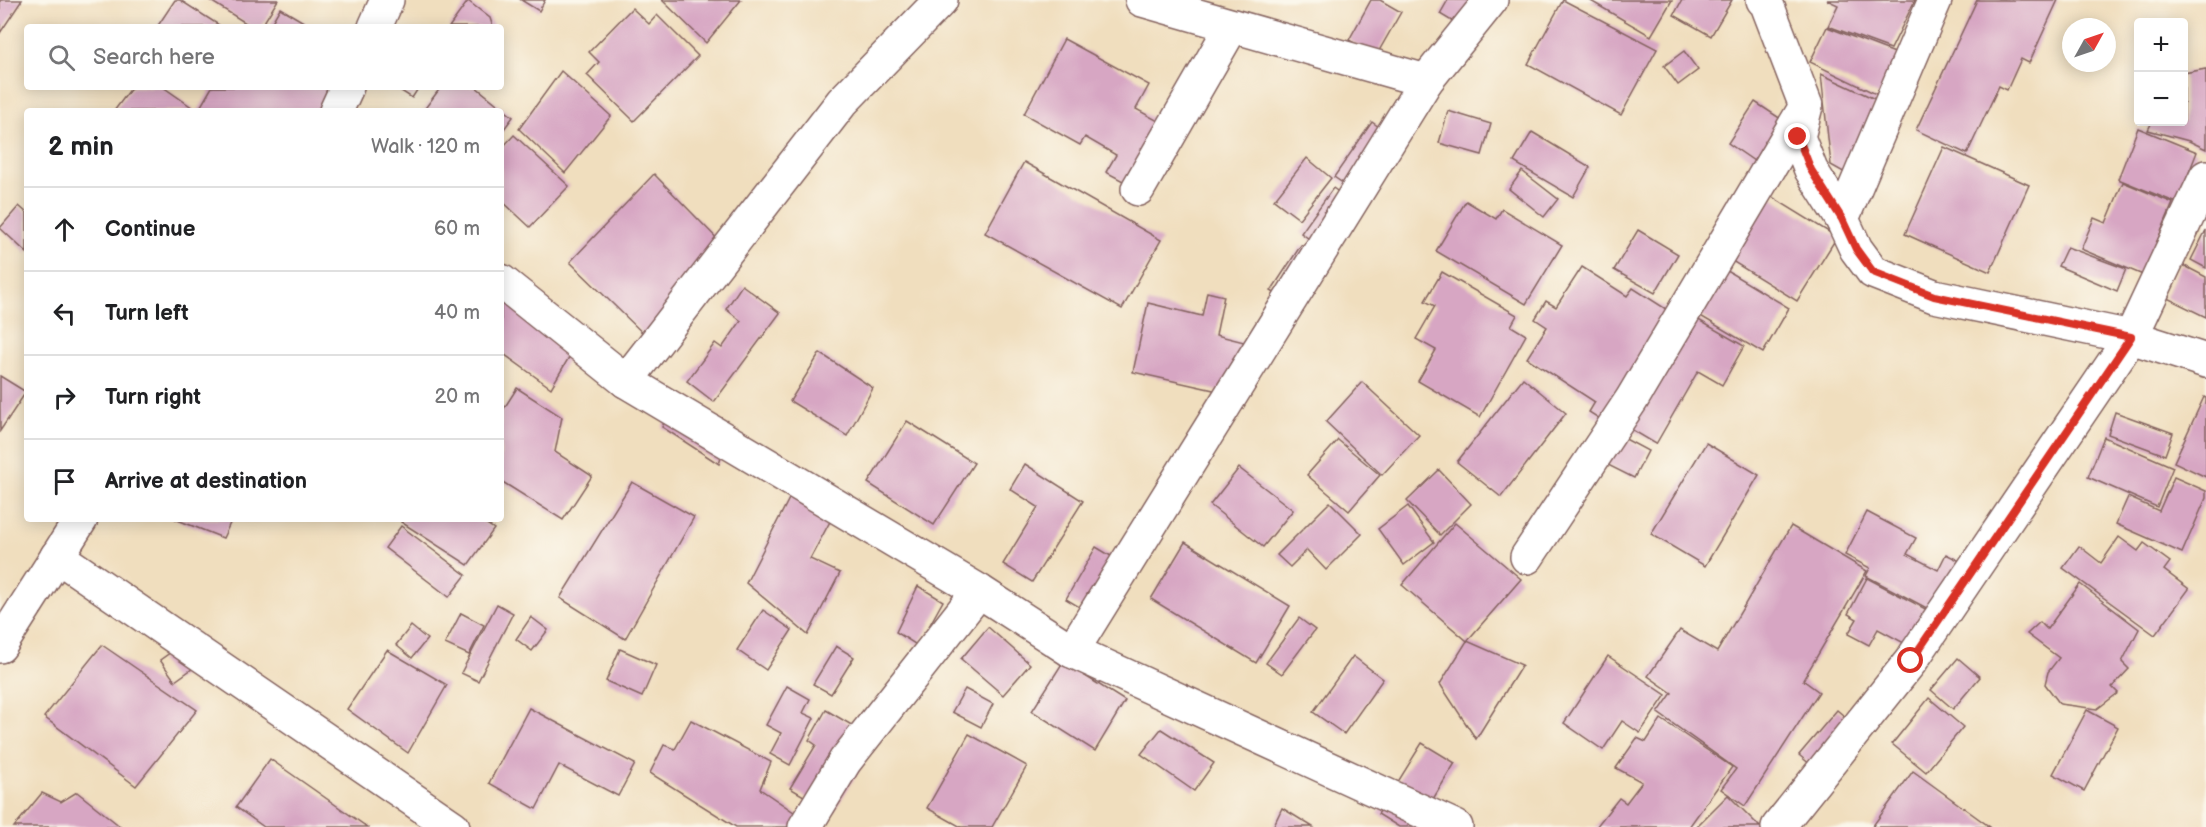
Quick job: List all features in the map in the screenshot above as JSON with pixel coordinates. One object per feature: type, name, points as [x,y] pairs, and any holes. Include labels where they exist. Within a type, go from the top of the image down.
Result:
[{"type":"street","points":[[376,24],[387,0]]},
{"type":"street","points":[[626,381],[842,102],[940,0]]},
{"type":"street","points":[[1142,0],[1426,81]]},
{"type":"street","points":[[1072,651],[1426,81],[1491,0]]},
{"type":"street","points":[[1763,0],[1766,2],[1781,37],[1806,106],[1798,137],[1811,170],[1842,219],[1856,249],[1873,272],[1934,296],[2131,337],[2206,361]]},
{"type":"street","points":[[1842,219],[1935,0]]},
{"type":"street","points":[[1138,189],[1232,26]]},
{"type":"street","points":[[337,108],[346,90]]},
{"type":"street","points":[[1527,557],[1632,399],[1806,106]]},
{"type":"street","points":[[1778,827],[1911,661],[2131,337],[2206,177]]},
{"type":"street","points":[[504,283],[626,381],[979,591],[1072,651],[1456,827]]},
{"type":"street","points":[[0,646],[79,522]]},
{"type":"street","points":[[57,556],[453,827]]},
{"type":"street","points":[[805,827],[845,761],[979,591]]},
{"type":"building","points":[[0,0],[22,0],[0,33]]},
{"type":"building","points":[[175,0],[180,0],[217,24],[159,24]]},
{"type":"building","points":[[209,0],[278,0],[263,24],[247,24]]},
{"type":"building","points":[[521,0],[545,0],[539,11]]},
{"type":"building","points":[[662,0],[741,0],[706,43]]},
{"type":"building","points":[[1371,0],[1380,0],[1401,12],[1376,56],[1349,40]]},
{"type":"building","points":[[1448,0],[1482,0],[1465,29],[1440,14]]},
{"type":"building","points":[[1563,0],[1657,49],[1621,115],[1528,64]]},
{"type":"building","points":[[1589,0],[1672,0],[1651,36]]},
{"type":"building","points":[[1682,0],[1732,0],[1711,36],[1674,15]]},
{"type":"building","points":[[1827,0],[1915,0],[1891,49],[1828,26],[1838,5]]},
{"type":"building","points":[[1977,0],[2058,0],[2029,63],[2021,59],[2007,90],[1999,86],[1967,154],[1916,130]]},
{"type":"building","points":[[468,1],[490,18],[492,24],[451,24]]},
{"type":"building","points":[[280,8],[307,24],[271,24]]},
{"type":"building","points":[[632,8],[649,24],[657,15],[698,56],[634,121],[587,75],[599,62],[589,52]]},
{"type":"building","points":[[1827,27],[1900,55],[1880,96],[1810,62]]},
{"type":"building","points":[[1064,39],[1149,85],[1136,109],[1171,128],[1138,189],[1106,172],[1116,155],[1085,137],[1080,145],[1024,114]]},
{"type":"building","points":[[1684,51],[1698,70],[1678,85],[1664,66]]},
{"type":"building","points":[[2206,69],[2206,149],[2189,141],[2148,130],[2150,126],[2188,126],[2188,72]]},
{"type":"building","points":[[561,71],[611,116],[565,173],[519,129]]},
{"type":"building","points":[[1821,74],[1877,100],[1847,174],[1831,165]]},
{"type":"building","points":[[130,90],[167,90],[193,108],[116,108]]},
{"type":"building","points":[[210,90],[329,90],[326,108],[200,108]]},
{"type":"building","points":[[400,90],[417,90],[412,98]]},
{"type":"building","points":[[439,90],[480,90],[502,108],[425,108]]},
{"type":"building","points":[[1755,102],[1784,121],[1757,163],[1728,143]]},
{"type":"building","points":[[504,110],[513,117],[504,129]]},
{"type":"building","points":[[1448,111],[1491,124],[1482,155],[1439,143]]},
{"type":"building","points":[[1372,122],[1397,140],[1359,194],[1334,177]]},
{"type":"building","points":[[2138,128],[2197,152],[2177,203],[2118,179]]},
{"type":"building","points":[[1532,132],[1590,167],[1573,197],[1514,162]]},
{"type":"building","points":[[514,135],[569,186],[530,227],[504,203],[504,146]]},
{"type":"building","points":[[1944,147],[2029,185],[1990,272],[1905,234]]},
{"type":"building","points":[[1307,158],[1331,178],[1299,219],[1274,200]]},
{"type":"building","points":[[1024,162],[1161,240],[1122,309],[985,233]]},
{"type":"building","points":[[1522,171],[1558,199],[1544,217],[1509,189]]},
{"type":"building","points":[[654,174],[735,257],[659,349],[570,262]]},
{"type":"building","points":[[2123,182],[2173,203],[2143,275],[2081,249],[2094,218],[2106,223]]},
{"type":"building","points":[[1333,188],[1355,204],[1323,249],[1301,233]]},
{"type":"building","points":[[1764,192],[1837,237],[1797,301],[1724,256]]},
{"type":"building","points":[[1466,201],[1496,219],[1502,209],[1562,245],[1526,304],[1436,251]]},
{"type":"building","points":[[19,206],[24,210],[24,250],[0,228]]},
{"type":"building","points":[[1638,230],[1678,254],[1655,293],[1614,270]]},
{"type":"building","points":[[2206,230],[2206,268],[2191,260]]},
{"type":"building","points":[[1301,245],[1319,258],[1289,302],[1271,291]]},
{"type":"building","points":[[2067,247],[2126,269],[2117,291],[2058,266]]},
{"type":"building","points":[[2181,264],[2206,277],[2206,317],[2165,297]]},
{"type":"building","points":[[1719,266],[1789,308],[1763,353],[1692,311]]},
{"type":"building","points":[[1582,267],[1627,296],[1633,288],[1677,316],[1608,424],[1589,412],[1595,402],[1527,358],[1547,327],[1535,319],[1546,301],[1556,307]]},
{"type":"building","points":[[1442,272],[1517,315],[1511,326],[1526,335],[1480,417],[1418,381],[1436,350],[1416,339],[1435,306],[1425,301]]},
{"type":"building","points":[[517,282],[578,342],[551,388],[504,354],[504,302]]},
{"type":"building","points":[[742,285],[780,313],[714,402],[687,381],[715,343],[722,348],[741,321],[726,309]]},
{"type":"building","points":[[1207,292],[1224,296],[1216,335],[1248,343],[1236,395],[1133,372],[1148,303],[1202,316]]},
{"type":"building","points":[[1688,314],[1744,346],[1722,385],[1698,371],[1656,444],[1624,425]]},
{"type":"building","points":[[820,353],[873,388],[847,436],[790,401]]},
{"type":"building","points":[[0,376],[24,391],[24,395],[0,431]]},
{"type":"building","points":[[1523,378],[1566,413],[1501,497],[1457,462]]},
{"type":"building","points":[[1362,382],[1419,435],[1382,475],[1326,422]]},
{"type":"building","points":[[517,388],[562,417],[555,452],[592,476],[563,520],[504,483],[504,408]]},
{"type":"building","points":[[2204,397],[2206,398],[2206,477],[2174,462]]},
{"type":"building","points":[[671,408],[725,446],[719,464],[662,427]]},
{"type":"building","points":[[2115,412],[2173,433],[2165,455],[2108,434]]},
{"type":"building","points":[[907,421],[974,463],[934,525],[868,483]]},
{"type":"building","points":[[1618,435],[1648,451],[1634,478],[1604,463]]},
{"type":"building","points":[[2104,437],[2173,467],[2157,507],[2088,477]]},
{"type":"building","points":[[1338,440],[1380,475],[1349,511],[1307,475]]},
{"type":"building","points":[[1706,443],[1759,475],[1705,566],[1651,534]]},
{"type":"building","points":[[1025,464],[1083,501],[1032,582],[1003,564],[1038,507],[1010,489]]},
{"type":"building","points":[[1239,468],[1293,510],[1263,547],[1210,505]]},
{"type":"building","points":[[1439,470],[1471,504],[1440,535],[1407,501]]},
{"type":"building","points":[[2174,477],[2206,491],[2206,498],[2182,553],[2116,524],[2128,497],[2159,511]]},
{"type":"building","points":[[632,482],[694,517],[625,639],[560,598]]},
{"type":"building","points":[[794,489],[834,514],[810,559],[840,573],[808,635],[746,583]]},
{"type":"building","points":[[1330,502],[1362,534],[1326,570],[1307,550],[1290,567],[1277,555]]},
{"type":"building","points":[[1408,506],[1434,542],[1404,565],[1378,529]]},
{"type":"building","points":[[1867,512],[1916,538],[1907,554],[1938,570],[1946,554],[1964,563],[1938,614],[1866,576],[1870,568],[1845,555]]},
{"type":"building","points":[[183,522],[231,522],[223,538]]},
{"type":"building","points":[[401,522],[484,522],[494,529],[468,565]]},
{"type":"building","points":[[1455,523],[1521,579],[1467,641],[1402,585]]},
{"type":"building","points":[[401,526],[466,575],[449,597],[385,548]]},
{"type":"building","points":[[1791,526],[1867,571],[1803,680],[1819,692],[1745,806],[1721,789],[1736,769],[1658,713],[1672,693],[1648,676],[1680,630],[1717,652]]},
{"type":"building","points":[[2119,537],[2138,551],[2144,543],[2170,562],[2164,570],[2189,589],[2155,635],[2063,568],[2079,546],[2101,563]]},
{"type":"building","points":[[1185,542],[1290,606],[1256,663],[1151,599]]},
{"type":"building","points":[[1096,547],[1121,562],[1091,614],[1066,599]]},
{"type":"building","points":[[1867,578],[1933,613],[1915,649],[1878,629],[1869,645],[1848,634],[1857,619],[1848,614]]},
{"type":"building","points":[[2080,584],[2139,629],[2122,662],[2129,669],[2112,687],[2118,693],[2097,709],[2060,704],[2045,684],[2048,672],[2059,658],[2027,634],[2040,622],[2047,629]]},
{"type":"building","points":[[918,586],[943,601],[918,646],[896,632]]},
{"type":"building","points":[[497,604],[513,613],[478,681],[461,673]]},
{"type":"building","points":[[763,610],[792,630],[766,670],[737,650]]},
{"type":"building","points":[[461,613],[484,625],[469,655],[445,644]]},
{"type":"building","points":[[531,617],[548,630],[532,651],[516,639]]},
{"type":"building","points":[[1299,618],[1315,630],[1282,674],[1266,663]]},
{"type":"building","points":[[411,626],[427,639],[412,658],[396,645]]},
{"type":"building","points":[[988,627],[1030,664],[1003,695],[961,659]]},
{"type":"building","points":[[1467,641],[1522,665],[1476,739],[1440,684]]},
{"type":"building","points":[[102,645],[197,710],[136,786],[44,717]]},
{"type":"building","points":[[181,645],[196,666],[175,681],[160,660]]},
{"type":"building","points":[[836,646],[854,657],[831,694],[813,684]]},
{"type":"building","points":[[620,649],[656,665],[642,697],[606,681]]},
{"type":"building","points":[[387,650],[447,685],[408,753],[347,709]]},
{"type":"building","points":[[1353,656],[1383,679],[1344,734],[1313,712]]},
{"type":"building","points":[[1608,656],[1666,695],[1640,733],[1622,721],[1603,750],[1564,723]]},
{"type":"building","points":[[1958,658],[1980,677],[1953,709],[1931,690]]},
{"type":"building","points":[[1063,662],[1125,701],[1095,751],[1032,711]]},
{"type":"building","points":[[787,686],[810,699],[803,713],[814,718],[790,765],[770,754],[781,733],[766,725]]},
{"type":"building","points":[[965,689],[993,704],[981,727],[952,712]]},
{"type":"building","points":[[1929,698],[1963,727],[1926,772],[1892,744]]},
{"type":"building","points":[[529,708],[635,764],[618,796],[559,765],[536,809],[489,783]]},
{"type":"building","points":[[826,710],[855,727],[861,767],[833,813],[790,788],[816,745],[809,740]]},
{"type":"building","points":[[1837,710],[1856,726],[1818,771],[1799,755]]},
{"type":"building","points":[[2087,710],[2118,727],[2084,791],[2053,774]]},
{"type":"building","points":[[1661,719],[1732,767],[1689,827],[1596,827],[1619,798],[1626,803],[1642,782],[1616,768],[1637,738],[1646,742]]},
{"type":"building","points":[[691,720],[771,762],[760,789],[804,819],[800,827],[736,827],[650,773],[664,745],[675,749]]},
{"type":"building","points":[[1161,729],[1214,763],[1194,791],[1141,754]]},
{"type":"building","points":[[969,734],[1027,766],[992,827],[961,827],[927,808]]},
{"type":"building","points":[[1422,743],[1455,763],[1416,827],[1399,827],[1378,814]]},
{"type":"building","points":[[270,759],[367,827],[264,827],[236,807]]},
{"type":"building","points":[[1913,771],[1990,827],[1872,827]]},
{"type":"building","points":[[77,792],[121,827],[14,827],[42,793],[61,802]]},
{"type":"building","points":[[1728,795],[1760,827],[1696,827]]},
{"type":"building","points":[[1282,808],[1313,827],[1273,827]]},
{"type":"route","points":[[1798,137],[1811,170],[1842,219],[1856,249],[1873,272],[1934,296],[2131,337],[1911,661]]}]
